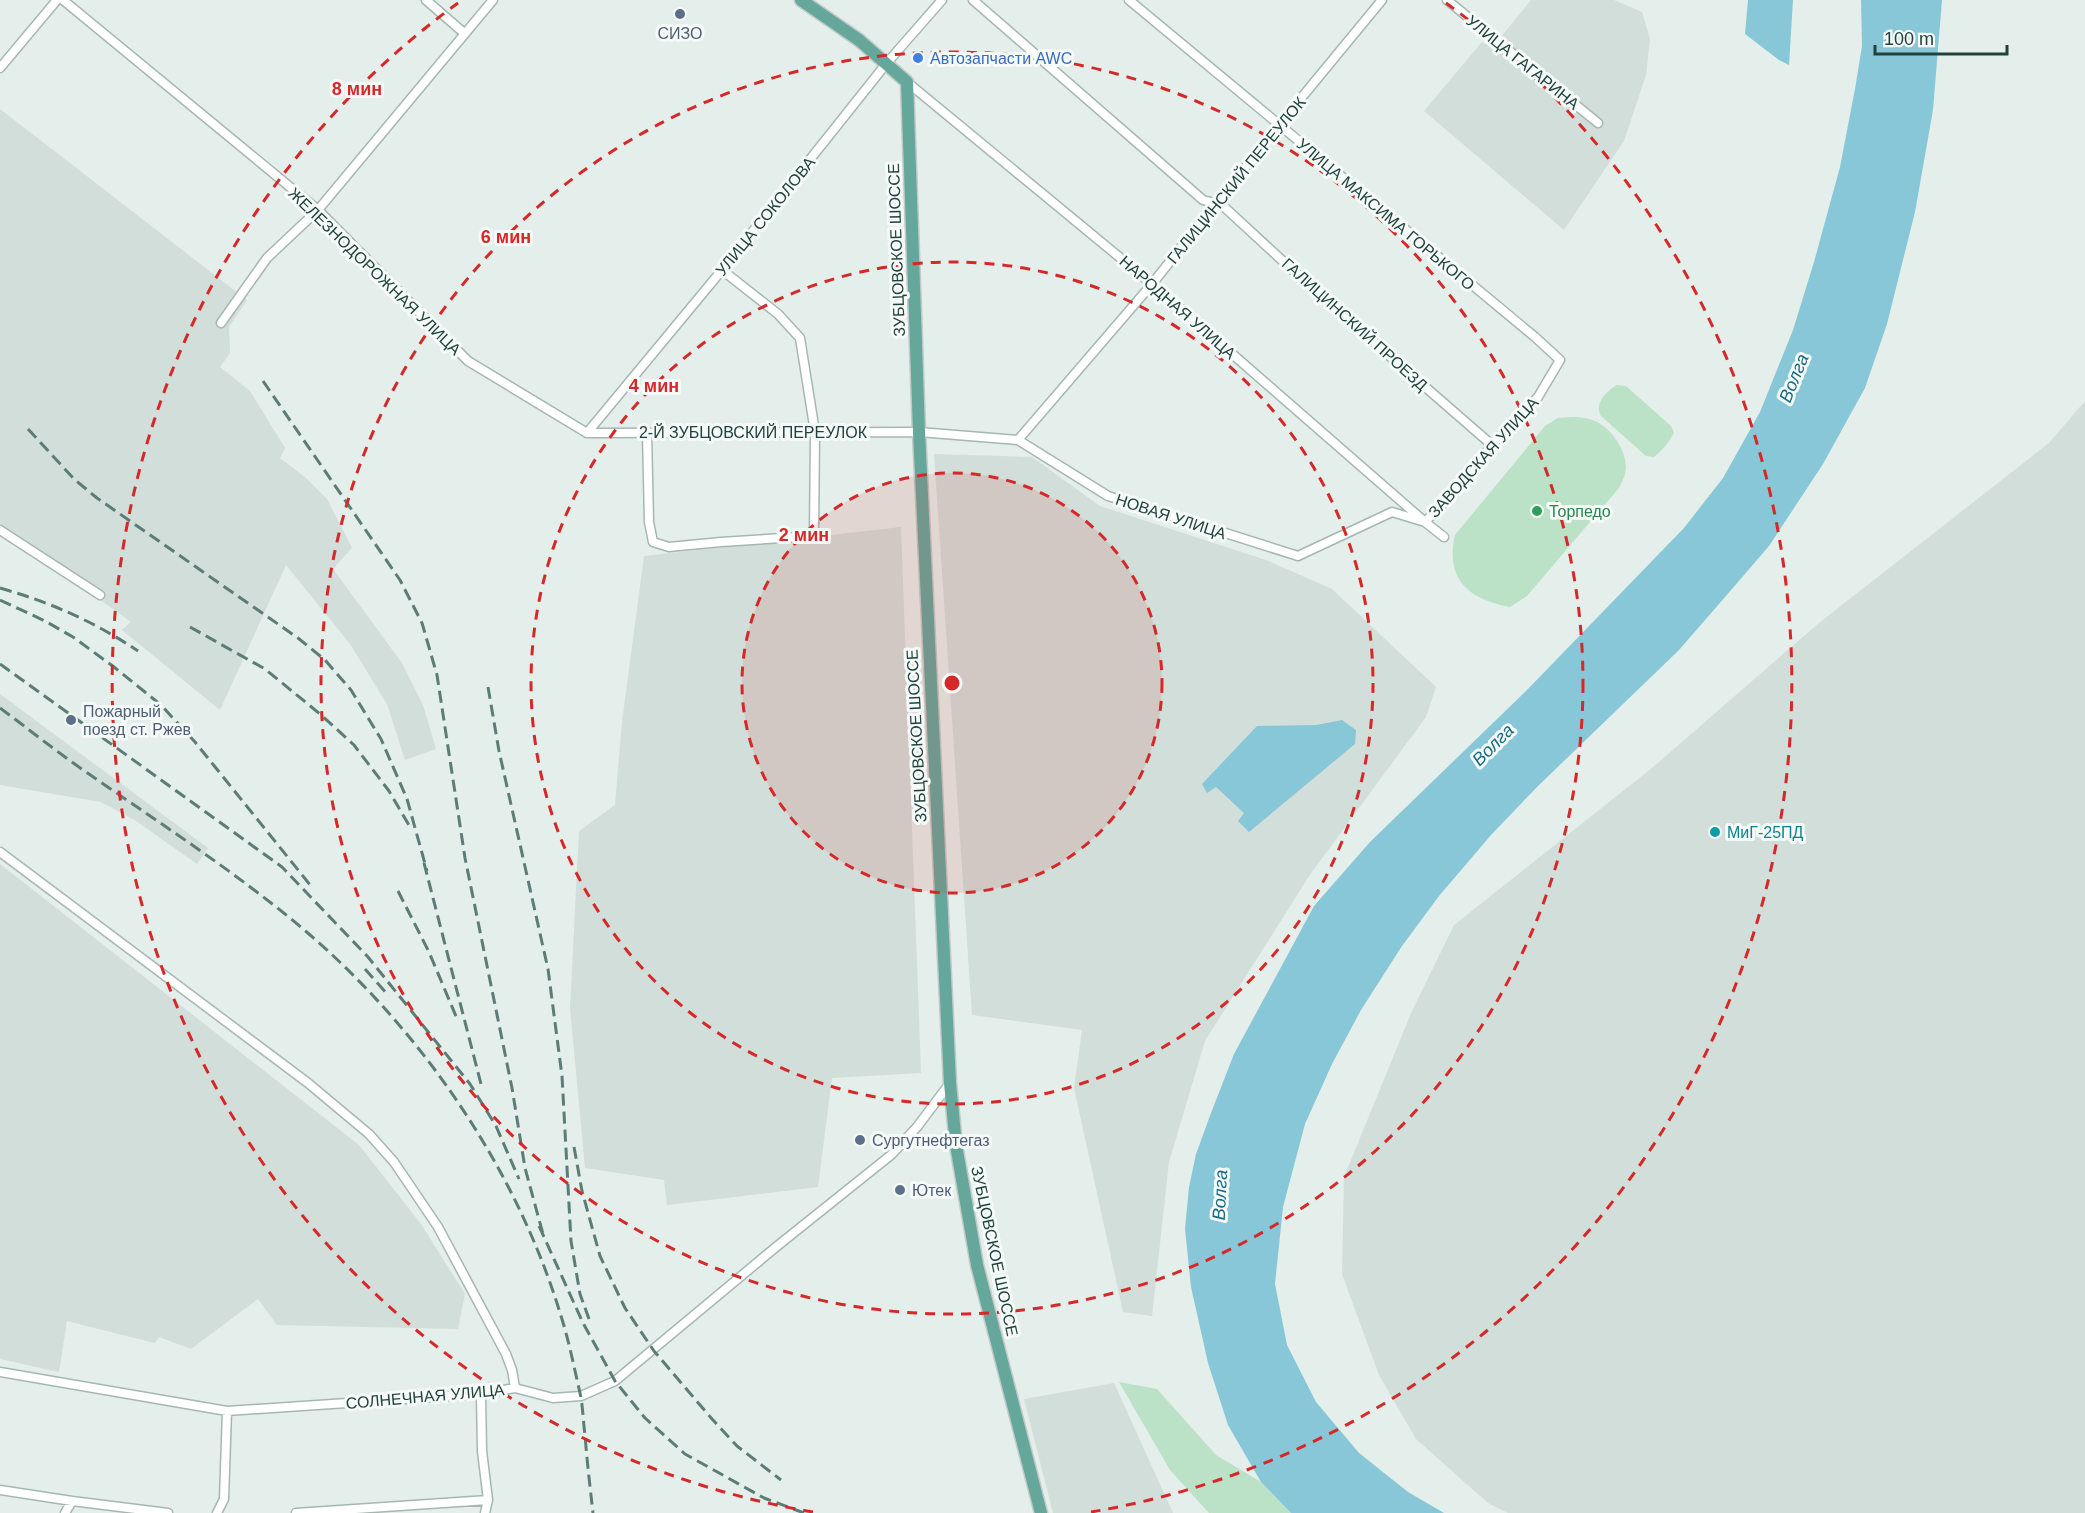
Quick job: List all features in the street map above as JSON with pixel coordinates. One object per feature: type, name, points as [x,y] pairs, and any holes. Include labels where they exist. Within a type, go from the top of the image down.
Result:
[{"type":"main road","points":[[801,0],[859,40],[907,82]]},
{"type":"main road","name":"ЗУБЦОВСКОЕ ШОССЕ","points":[[907,82],[919,432],[950,1083],[956,1145],[977,1265],[1041,1513]]},
{"type":"street","points":[[0,68],[57,0]]},
{"type":"street","name":"ЖЕЛЕЗНОДОРОЖНАЯ УЛИЦА","points":[[63,0],[318,210],[468,361],[587,433]]},
{"type":"street","points":[[426,0],[464,33]]},
{"type":"street","points":[[221,323],[267,258],[318,210],[493,0]]},
{"type":"street","name":"УЛИЦА СОКОЛОВА","points":[[587,433],[722,270],[886,64],[942,0]]},
{"type":"street","name":"ГАЛИЦИНСКИЙ ПРОЕЗД","points":[[973,0],[1203,200],[1222,205],[1324,299],[1492,445]]},
{"type":"street","name":"УЛИЦА МАКСИМА ГОРЬКОГО","points":[[1129,0],[1560,360]]},
{"type":"street","name":"ГАЛИЦИНСКИЙ ПЕРЕУЛОК","points":[[1018,440],[1152,284],[1382,0]]},
{"type":"street","name":"УЛИЦА ГАГАРИНА","points":[[1447,0],[1598,123]]},
{"type":"street","name":"НАРОДНАЯ УЛИЦА","points":[[907,82],[1152,284],[1444,537]]},
{"type":"street","points":[[647,433],[649,522],[653,542],[669,547],[814,537],[814,432],[800,338],[778,314],[722,270]]},
{"type":"street","name":"ЗАВОДСКАЯ УЛИЦА","points":[[1425,522],[1460,486],[1492,445],[1538,397],[1560,360]]},
{"type":"street","name":"2-Й ЗУБЦОВСКИЙ ПЕРЕУЛОК","points":[[587,433],[919,432]]},
{"type":"street","name":"НОВАЯ УЛИЦА","points":[[919,432],[1018,440],[1108,496],[1298,556],[1392,512],[1425,522]]},
{"type":"street","points":[[0,530],[100,595]]},
{"type":"street","points":[[0,852],[308,1083],[369,1134],[394,1162],[438,1227],[506,1354],[515,1388]]},
{"type":"street","name":"СОЛНЕЧНАЯ УЛИЦА","points":[[0,1372],[227,1411],[481,1394],[515,1388],[553,1398],[581,1396],[615,1381],[891,1155],[910,1137],[950,1083]]},
{"type":"street","points":[[481,1394],[482,1451],[488,1500],[486,1513]]},
{"type":"street","points":[[217,1513],[224,1499],[227,1411]]},
{"type":"street","points":[[0,1490],[72,1502],[168,1513]]},
{"type":"street","points":[[296,1513],[488,1500]]},
{"type":"street","points":[[65,1513],[72,1502]]},
{"type":"shaded area","points":[[1531,0],[1614,0],[1642,12],[1650,39],[1646,75],[1624,141],[1564,230],[1424,111],[1482,42],[1485,44],[1489,38],[1496,43]]},
{"type":"shaded area","points":[[0,109],[247,300],[229,327],[230,353],[220,367],[250,391],[285,448],[280,458],[306,478],[327,499],[352,548],[333,569],[402,663],[423,705],[436,749],[405,760],[387,704],[350,644],[286,565],[220,710],[122,630],[131,622],[0,528]]},
{"type":"shaded area","points":[[2085,401],[2085,1513],[1508,1513],[1488,1503],[1416,1439],[1379,1375],[1342,1274],[1344,1177],[1412,1011],[1454,925],[1652,768],[1819,623],[2049,443]]},
{"type":"shaded area","points":[[934,454],[1032,457],[1100,506],[1266,560],[1332,589],[1436,687],[1426,717],[1309,876],[1205,1041],[1169,1162],[1152,1316],[1123,1312],[1074,1088],[1082,1030],[972,1015]]},
{"type":"shaded area","points":[[901,527],[921,1073],[832,1078],[818,1187],[667,1205],[664,1180],[585,1168],[570,1008],[579,831],[615,805],[622,722],[644,556]]},
{"type":"shaded area","points":[[0,694],[208,848],[197,864],[136,821],[101,802],[0,785]]},
{"type":"shaded area","points":[[0,864],[359,1145],[421,1224],[465,1294],[458,1329],[277,1325],[258,1299],[191,1349],[159,1337],[155,1343],[67,1321],[59,1372],[0,1359]]},
{"type":"shaded area","points":[[1114,1383],[1173,1513],[1053,1513],[1024,1399]]},
{"type":"green space","points":[[1617,385],[1626,386],[1671,426],[1674,433],[1654,457],[1646,456],[1601,416],[1599,407],[1602,398]]},
{"type":"green space","name":"Торпедо","points":[[1573,417],[1597,422],[1609,431],[1619,444],[1626,467],[1625,476],[1619,488],[1527,596],[1510,607],[1482,599],[1463,584],[1457,575],[1453,564],[1455,535],[1545,426],[1558,418]]},
{"type":"green space","points":[[1119,1382],[1157,1389],[1216,1455],[1261,1482],[1291,1513],[1209,1513],[1170,1470]]},
{"type":"water","points":[[1748,0],[1793,0],[1789,65],[1745,34]]},
{"type":"water","name":"Волга","points":[[1861,0],[1942,0],[1933,110],[1915,212],[1887,324],[1865,388],[1823,464],[1769,546],[1679,650],[1537,787],[1491,835],[1439,896],[1402,946],[1361,1010],[1332,1064],[1305,1124],[1283,1207],[1275,1284],[1287,1345],[1316,1402],[1359,1453],[1408,1492],[1444,1513],[1291,1513],[1261,1482],[1228,1425],[1208,1363],[1191,1287],[1185,1229],[1189,1187],[1196,1154],[1211,1113],[1234,1054],[1314,906],[1370,842],[1526,691],[1684,528],[1723,478],[1760,412],[1793,330],[1814,262],[1840,167],[1855,89],[1862,46]]},
{"type":"water","points":[[1342,720],[1356,730],[1355,744],[1249,832],[1238,821],[1244,813],[1216,787],[1207,793],[1202,784],[1257,726],[1316,725]]},
{"type":"railway","points":[[263,381],[400,580],[422,623],[437,675],[465,858],[512,1088],[525,1168],[543,1234]]},
{"type":"railway","points":[[28,429],[74,479],[97,498],[298,638],[325,660],[351,690],[381,739],[407,799],[427,871]]},
{"type":"railway","points":[[0,588],[72,614],[138,651]]},
{"type":"railway","points":[[0,600],[73,637],[161,705],[195,742],[311,886]]},
{"type":"railway","points":[[190,627],[265,669],[320,714],[354,745],[389,791],[410,827]]},
{"type":"railway","points":[[0,664],[282,867],[368,957],[470,1084],[496,1126],[519,1179]]},
{"type":"railway","points":[[488,687],[499,751],[548,969],[562,1076],[571,1241],[580,1294],[589,1319]]},
{"type":"railway","points":[[0,708],[78,766],[224,867],[302,928],[345,967],[424,1055],[459,1104],[490,1154],[518,1207],[542,1261],[564,1325],[580,1393],[593,1513]]},
{"type":"railway","points":[[424,863],[481,1084]]},
{"type":"railway","points":[[398,891],[429,952],[458,1021]]},
{"type":"railway","points":[[365,969],[389,996]]},
{"type":"railway","points":[[574,1147],[582,1191],[600,1256],[625,1308],[654,1351],[712,1419],[737,1446],[781,1480]]},
{"type":"railway","points":[[539,1226],[583,1323],[615,1381],[645,1418],[685,1454],[764,1498],[804,1513]]},
{"type":"place","name":"СИЗО","points":[[680,14]]},
{"type":"place","name":"Автозапчасти AWC","points":[[918,58]]},
{"type":"place","name":"Торпедо","points":[[1537,511]]},
{"type":"place","name":"Пожарный поезд ст. Ржев","points":[[71,720]]},
{"type":"place","name":"МиГ-25ПД","points":[[1715,832]]},
{"type":"place","name":"Сургутнефтегаз","points":[[860,1140]]},
{"type":"place","name":"Ютек","points":[[900,1190]]}]
